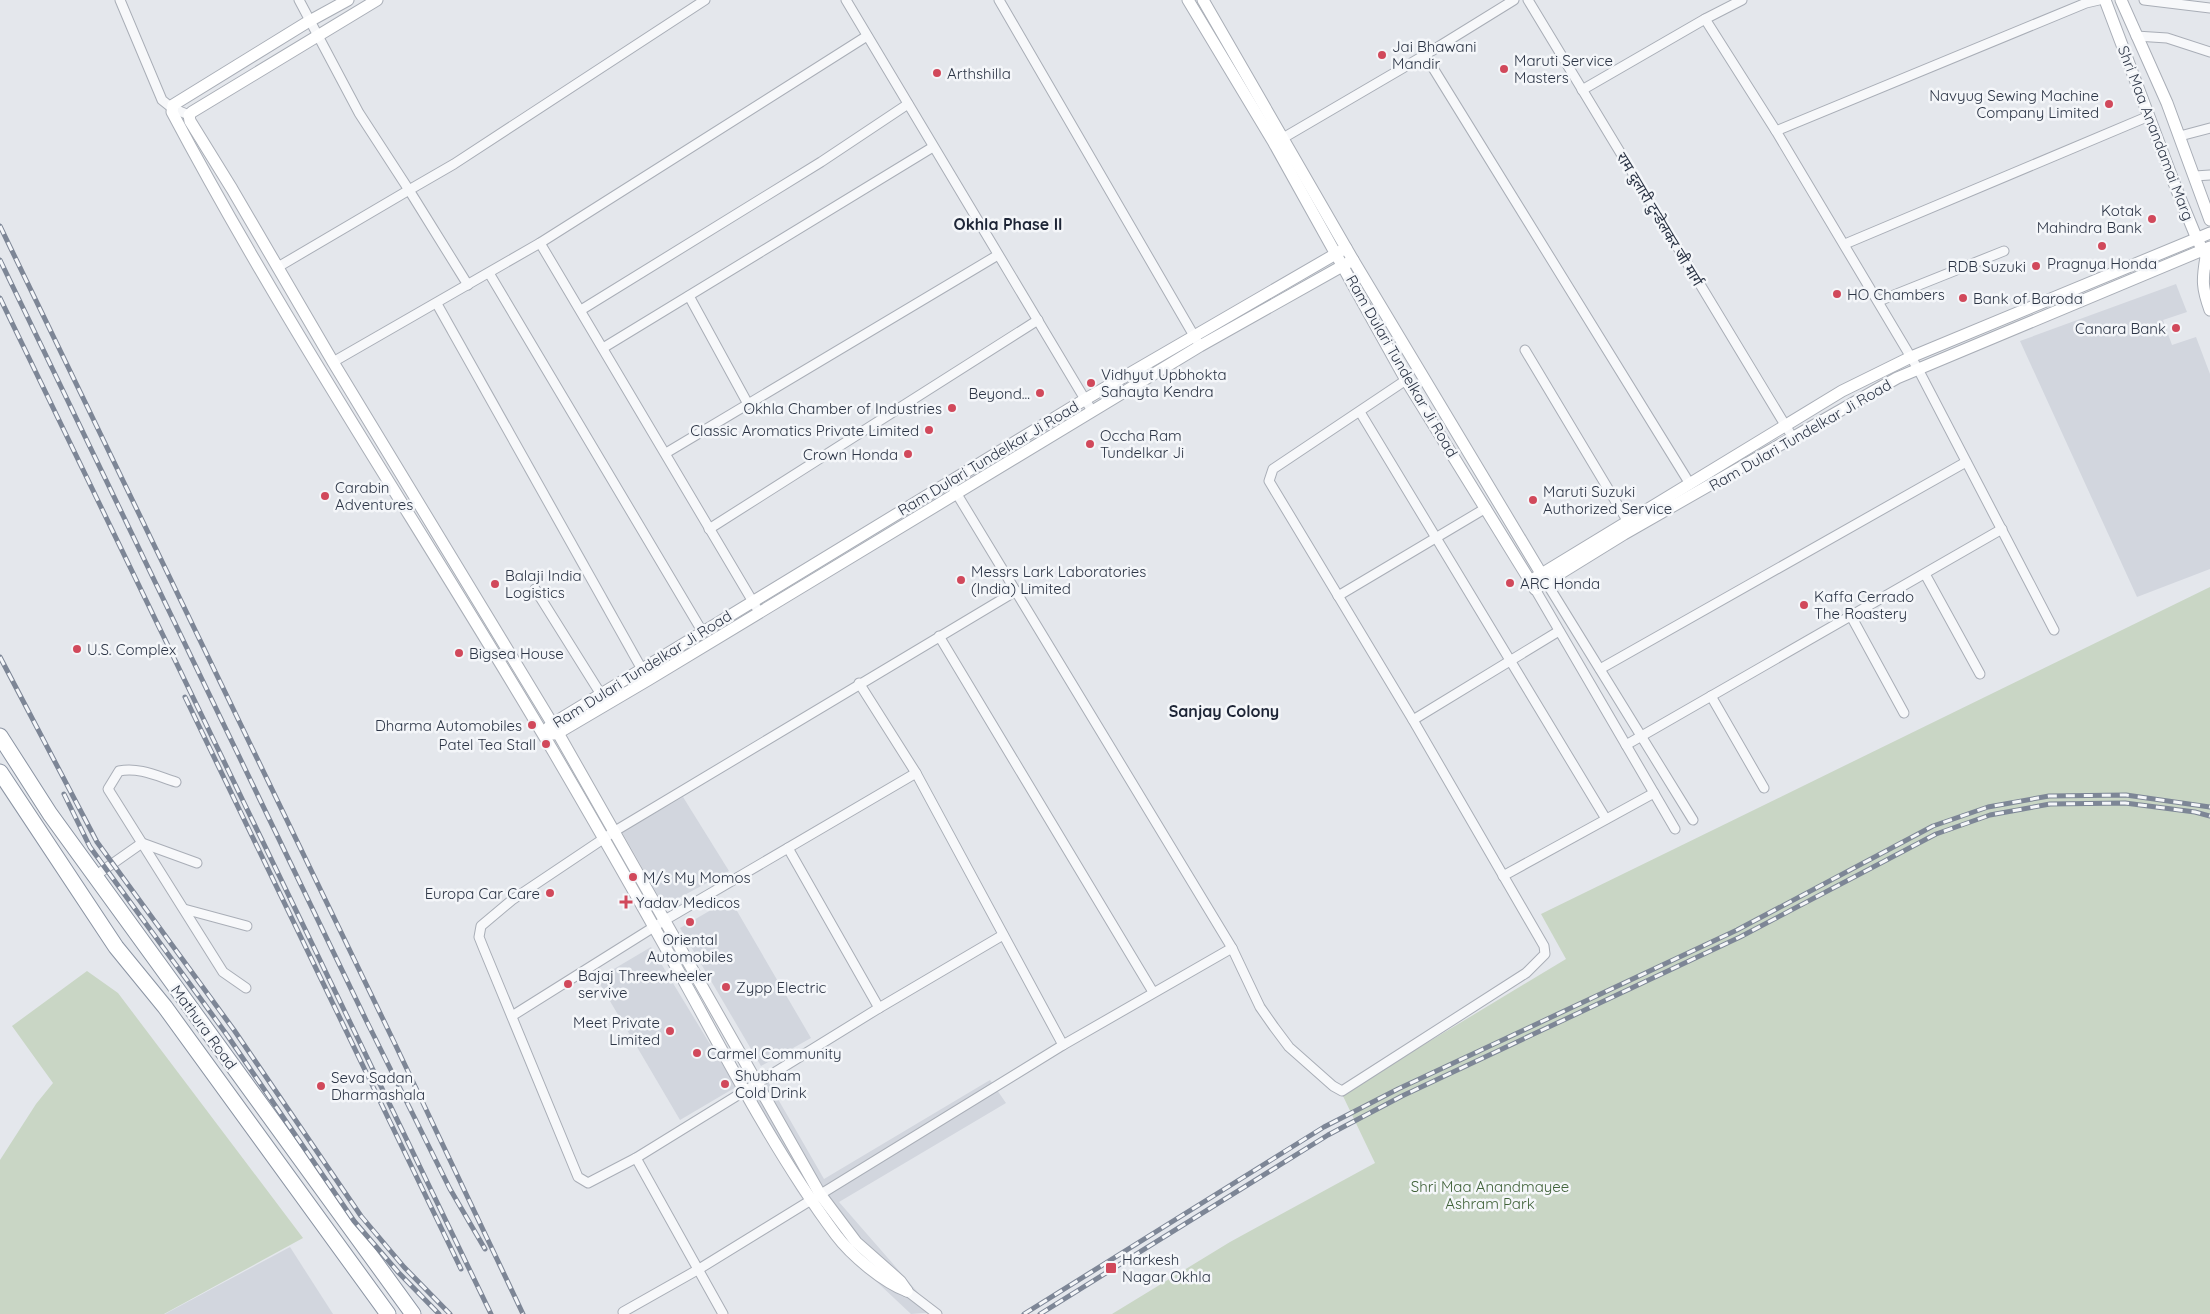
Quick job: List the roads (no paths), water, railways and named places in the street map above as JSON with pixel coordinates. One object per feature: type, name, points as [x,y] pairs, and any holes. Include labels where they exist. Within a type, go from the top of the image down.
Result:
[{"type":"highway","name":"Mathura Road","points":[[0,736],[50,814],[413,1314]]},
{"type":"highway","name":"Mathura Road","points":[[0,772],[116,947],[165,1007],[388,1314]]},
{"type":"street","points":[[120,0],[162,100],[172,108],[189,115]]},
{"type":"street","points":[[299,0],[359,112],[468,285]]},
{"type":"street","points":[[172,108],[173,105],[311,20],[348,0]]},
{"type":"street","points":[[189,115],[377,0]]},
{"type":"street","points":[[278,267],[454,164],[705,0]]},
{"type":"street","points":[[846,0],[1092,411]]},
{"type":"street","points":[[999,0],[1200,346]]},
{"type":"street","points":[[1188,0],[1278,140]]},
{"type":"street","points":[[1203,0],[1278,140],[1348,262]]},
{"type":"street","points":[[1278,140],[1425,55],[1514,0]]},
{"type":"street","name":"राम दुलारी टुन्डेलकर जी मार्ग","points":[[1528,0],[1793,438]]},
{"type":"street","points":[[1582,90],[1705,19],[1742,0]]},
{"type":"street","points":[[1776,131],[2086,3],[2099,0]]},
{"type":"street","name":"Shri Maa Anandamai Marg","points":[[2105,0],[2197,238],[2207,254]]},
{"type":"street","name":"Shri Maa Anandamai Marg","points":[[2121,0],[2180,136],[2210,220]]},
{"type":"street","points":[[2144,0],[2210,8]]},
{"type":"street","points":[[1705,19],[1845,244],[1918,368],[2054,630]]},
{"type":"street","points":[[333,362],[437,304],[540,243],[867,36]]},
{"type":"street","points":[[2136,36],[2167,38],[2210,52]]},
{"type":"street","points":[[1425,55],[1690,484]]},
{"type":"street","points":[[581,310],[807,172],[908,104]]},
{"type":"street","points":[[172,108],[177,122],[245,244],[543,735],[603,838],[744,1091],[816,1197],[856,1242],[900,1281],[907,1291],[938,1314]]},
{"type":"street","points":[[189,115],[190,121],[333,362],[555,728],[757,1082],[816,1197]]},
{"type":"street","points":[[1845,244],[2149,116]]},
{"type":"street","points":[[2180,136],[2210,128]]},
{"type":"street","points":[[604,348],[933,147]]},
{"type":"street","points":[[2194,176],[2210,175]]},
{"type":"street","name":"Ram Dulari Tundelkar Ji Road","points":[[1348,262],[1406,380],[1533,585],[1628,522],[1842,391],[1910,357],[2210,233]]},
{"type":"street","points":[[540,243],[759,612]]},
{"type":"street","name":"Ram Dulari Tundelkar Ji Road","points":[[555,728],[600,694],[752,601],[1084,400],[1341,250]]},
{"type":"street","points":[[1879,301],[2004,251]]},
{"type":"street","points":[[2207,254],[2202,288],[2210,310]]},
{"type":"street","name":"Ram Dulari Tundelkar Ji Road","points":[[1544,578],[1918,368],[2207,254]]},
{"type":"street","points":[[666,453],[998,255]]},
{"type":"street","name":"Ram Dulari Tundelkar Ji Road","points":[[543,735],[607,704],[648,680],[1200,346],[1348,262]]},
{"type":"street","name":"Ram Dulari Tundelkar Ji Road","points":[[1348,262],[1544,578]]},
{"type":"street","points":[[489,273],[702,632]]},
{"type":"street","points":[[689,296],[748,404]]},
{"type":"street","points":[[437,304],[648,680]]},
{"type":"street","points":[[709,529],[1038,320]]},
{"type":"street","points":[[1525,350],[1628,522]]},
{"type":"street","points":[[950,481],[1232,948],[1260,1007],[1289,1047],[1333,1086],[1342,1091],[1526,973],[1545,954],[1544,946],[1413,720],[1271,485],[1270,475],[1273,469],[1406,380]]},
{"type":"street","points":[[1360,412],[1606,819]]},
{"type":"street","points":[[1600,669],[1966,462]]},
{"type":"street","points":[[1338,596],[1486,508]]},
{"type":"street","points":[[1626,745],[2002,529]]},
{"type":"street","points":[[1925,574],[1980,674]]},
{"type":"street","points":[[1544,578],[1693,820]]},
{"type":"street","points":[[1533,585],[1675,829]]},
{"type":"street","points":[[535,589],[607,704]]},
{"type":"street","points":[[1003,935],[757,1082],[636,1158],[593,1182],[582,1181],[578,1177],[479,938],[481,926],[512,900],[603,838],[1016,591]]},
{"type":"street","points":[[1851,616],[1904,713]]},
{"type":"street","points":[[1413,720],[1559,631]]},
{"type":"street","points":[[939,636],[1154,992]]},
{"type":"street","points":[[859,684],[916,773],[1063,1045]]},
{"type":"street","points":[[1711,696],[1764,788]]},
{"type":"street","points":[[176,782],[135,769],[128,769],[119,771],[108,789],[223,972],[246,988]]},
{"type":"street","points":[[512,1016],[653,927],[916,773]]},
{"type":"street","points":[[1503,876],[1654,793]]},
{"type":"street","points":[[95,876],[142,844]]},
{"type":"street","points":[[142,844],[197,863]]},
{"type":"street","points":[[788,848],[879,1008]]},
{"type":"street","points":[[184,909],[247,926]]},
{"type":"street","points":[[623,1312],[698,1269],[1063,1045],[1232,948]]},
{"type":"street","points":[[636,1158],[723,1314]]},
{"type":"railway","points":[[0,226],[395,1044],[523,1314]]},
{"type":"railway","points":[[0,260],[367,1022],[450,1189],[485,1249]]},
{"type":"railway","points":[[0,298],[491,1314]]},
{"type":"railway","points":[[0,657],[97,842],[234,1030],[361,1216],[404,1267],[450,1314]]},
{"type":"railway","points":[[185,697],[461,1269]]},
{"type":"railway","points":[[64,794],[90,847],[227,1035],[354,1221],[398,1272],[439,1314]]},
{"type":"railway","points":[[1024,1314],[1324,1127],[1398,1089],[1737,930],[1933,826],[1988,807],[2049,796],[2126,795],[2210,807]]},
{"type":"railway","points":[[1040,1314],[1328,1135],[1402,1096],[1740,937],[1936,834],[1990,815],[2050,804],[2125,803],[2195,812],[2210,816]]},
{"type":"place","name":"Jai Bhawani Mandir","points":[[1382,55]]},
{"type":"place","name":"Maruti Service Masters","points":[[1504,69]]},
{"type":"place","name":"Arthshilla","points":[[937,73]]},
{"type":"place","name":"Navyug Sewing Machine Company Limited","points":[[2109,104]]},
{"type":"place","name":"Kotak Mahindra Bank","points":[[2152,219]]},
{"type":"place","name":"Pragnya Honda","points":[[2102,246]]},
{"type":"place","name":"RDB Suzuki","points":[[2036,266]]},
{"type":"place","name":"HO Chambers","points":[[1837,294]]},
{"type":"place","name":"Bank of Baroda","points":[[1963,298]]},
{"type":"place","name":"Canara Bank","points":[[2176,328]]},
{"type":"place","name":"Vidhyut Upbhokta Sahayta Kendra","points":[[1091,383]]},
{"type":"place","name":"Beyond...","points":[[1040,393]]},
{"type":"place","name":"Okhla Chamber of Industries","points":[[952,408]]},
{"type":"place","name":"Classic Aromatics Private Limited","points":[[929,430]]},
{"type":"place","name":"Occha Ram Tundelkar Ji","points":[[1090,444]]},
{"type":"place","name":"Crown Honda","points":[[908,454]]},
{"type":"place","name":"Carabin Adventures","points":[[325,496]]},
{"type":"place","name":"Maruti Suzuki Authorized Service","points":[[1533,500]]},
{"type":"place","name":"Messrs Lark Laboratories (India) Limited","points":[[961,580]]},
{"type":"place","name":"ARC Honda","points":[[1510,583]]},
{"type":"place","name":"Balaji India Logistics","points":[[495,584]]},
{"type":"place","name":"Kaffa Cerrado The Roastery","points":[[1804,605]]},
{"type":"place","name":"U.S. Complex","points":[[77,649]]},
{"type":"place","name":"Bigsea House","points":[[459,653]]},
{"type":"place","name":"Dharma Automobiles","points":[[532,725]]},
{"type":"place","name":"Patel Tea Stall","points":[[546,744]]},
{"type":"place","name":"M/s My Momos","points":[[633,877]]},
{"type":"place","name":"Europa Car Care","points":[[550,893]]},
{"type":"place","name":"Yadav Medicos","points":[[626,902]]},
{"type":"place","name":"Oriental Automobiles","points":[[690,922]]},
{"type":"place","name":"Bajaj Threewheeler servive","points":[[568,984]]},
{"type":"place","name":"Zypp Electric","points":[[726,987]]},
{"type":"place","name":"Meet Private Limited","points":[[670,1031]]},
{"type":"place","name":"Carmel Community","points":[[697,1053]]},
{"type":"place","name":"Shubham Cold Drink","points":[[725,1084]]},
{"type":"place","name":"Seva Sadan Dharmashala","points":[[321,1086]]},
{"type":"place","name":"Harkesh Nagar Okhla","points":[[1111,1268]]},
{"type":"district","name":"Okhla Phase II","points":[[1008,224]]},
{"type":"district","name":"Sanjay Colony","points":[[1224,711]]},
{"type":"park label","name":"Shri Maa Anandmayee Ashram Park","points":[[1490,1194]]}]
